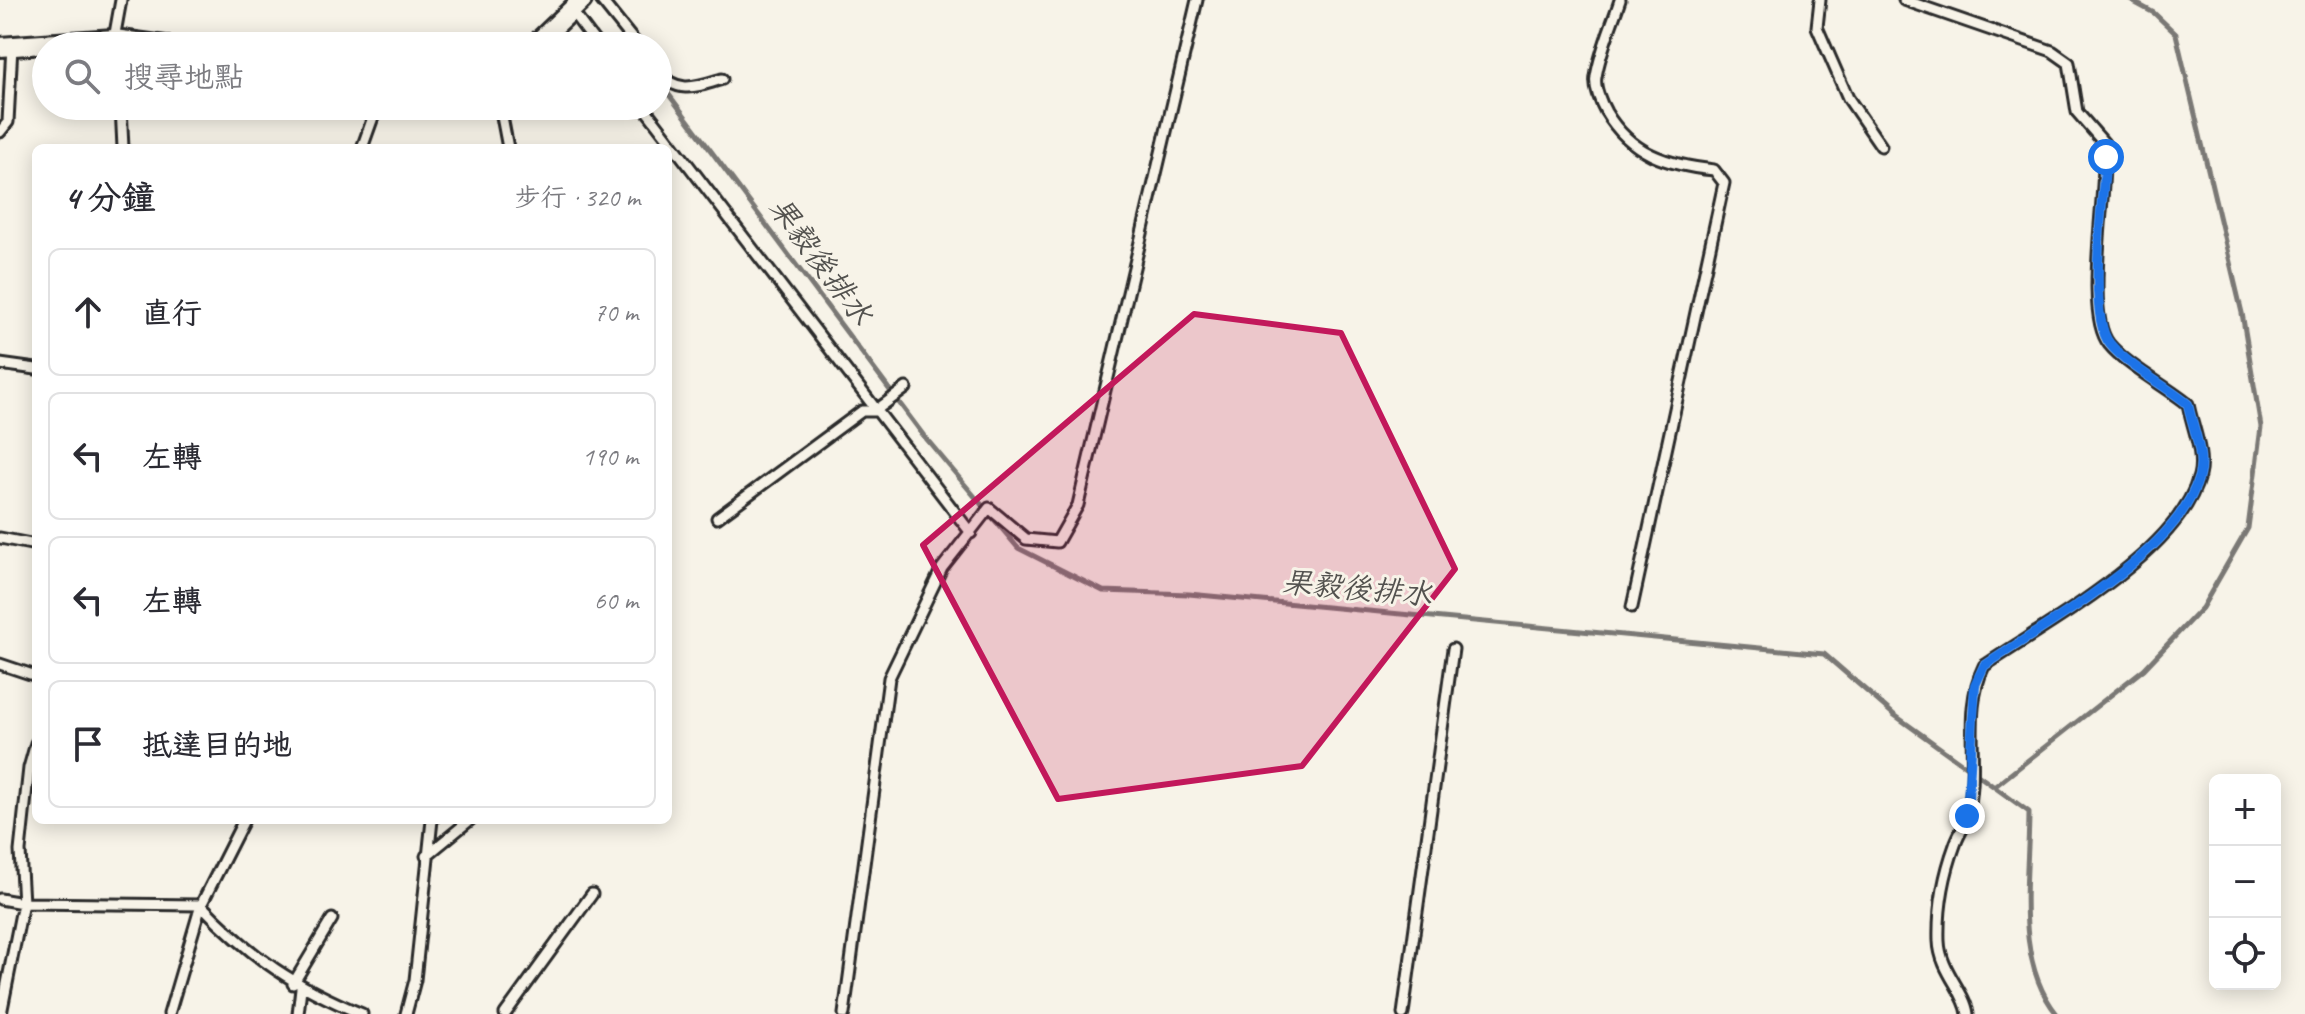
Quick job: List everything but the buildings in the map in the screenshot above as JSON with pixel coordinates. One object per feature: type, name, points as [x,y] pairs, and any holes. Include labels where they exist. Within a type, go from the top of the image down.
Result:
[{"type":"street","points":[[548,32],[576,5]]},
{"type":"street","points":[[6,47],[32,46]]},
{"type":"lane","points":[[116,32],[121,0]]},
{"type":"lane","points":[[601,0],[627,32]]},
{"type":"lane","points":[[844,1014],[889,678],[942,568],[989,508],[1026,539],[1057,542],[1078,505],[1197,0]]},
{"type":"lane","points":[[1620,0],[1595,80],[1603,107],[1620,135],[1652,158],[1674,166],[1714,170],[1724,183],[1632,607]]},
{"type":"lane","points":[[1820,0],[1817,27],[1848,98],[1881,146]]},
{"type":"lane","points":[[1904,0],[2052,51],[2069,63],[2077,112],[2104,143],[2097,303],[2100,331],[2112,347],[2188,404],[2199,456],[2200,474],[2172,527],[2102,588],[1984,666],[1975,685],[1967,816],[1942,889],[1939,944],[1950,981],[1967,1005],[1968,1014]]},
{"type":"lane","points":[[576,5],[590,32]]},
{"type":"lane","points":[[0,132],[8,122],[6,47]]},
{"type":"lane","points":[[672,84],[687,90],[722,79]]},
{"type":"lane","points":[[122,120],[123,144]]},
{"type":"lane","points":[[363,144],[372,120]]},
{"type":"lane","points":[[503,120],[507,144]]},
{"type":"lane","points":[[654,120],[672,144]]},
{"type":"lane","points":[[672,144],[971,533]]},
{"type":"lane","points":[[0,364],[32,368]]},
{"type":"lane","points":[[717,518],[862,411],[875,411],[906,388]]},
{"type":"lane","points":[[0,538],[32,544]]},
{"type":"lane","points":[[1403,1014],[1453,649]]},
{"type":"lane","points":[[0,664],[32,675]]},
{"type":"lane","points":[[1,1014],[23,903],[20,851],[32,757]]},
{"type":"lane","points":[[169,1014],[201,905],[242,824]]},
{"type":"lane","points":[[406,1014],[415,980],[431,824]]},
{"type":"lane","points":[[426,856],[465,824]]},
{"type":"lane","points":[[505,1014],[592,894]]},
{"type":"lane","points":[[0,899],[23,903],[201,905],[263,964],[297,986],[362,1014]]},
{"type":"lane","points":[[298,1014],[297,986],[332,919]]},
{"type":"highlighted area","points":[[1194,314],[1341,333],[1455,569],[1302,766],[1058,799],[923,545]]},
{"type":"waterway","points":[[1994,787],[2144,669],[2202,608],[2248,528],[2261,427],[2242,313],[2176,34],[2154,13],[2130,0]]},
{"type":"waterway","name":"果毅後排水","points":[[672,99],[924,436],[1018,548],[1103,591],[1189,594],[1824,654],[1893,714],[2029,812],[2026,890],[2029,943],[2043,992],[2057,1014]]},
{"type":"route","points":[[1967,816],[1973,766],[1975,685],[1984,666],[2102,588],[2172,527],[2200,474],[2197,436],[2188,404],[2112,347],[2100,331],[2097,303],[2106,157]]}]
